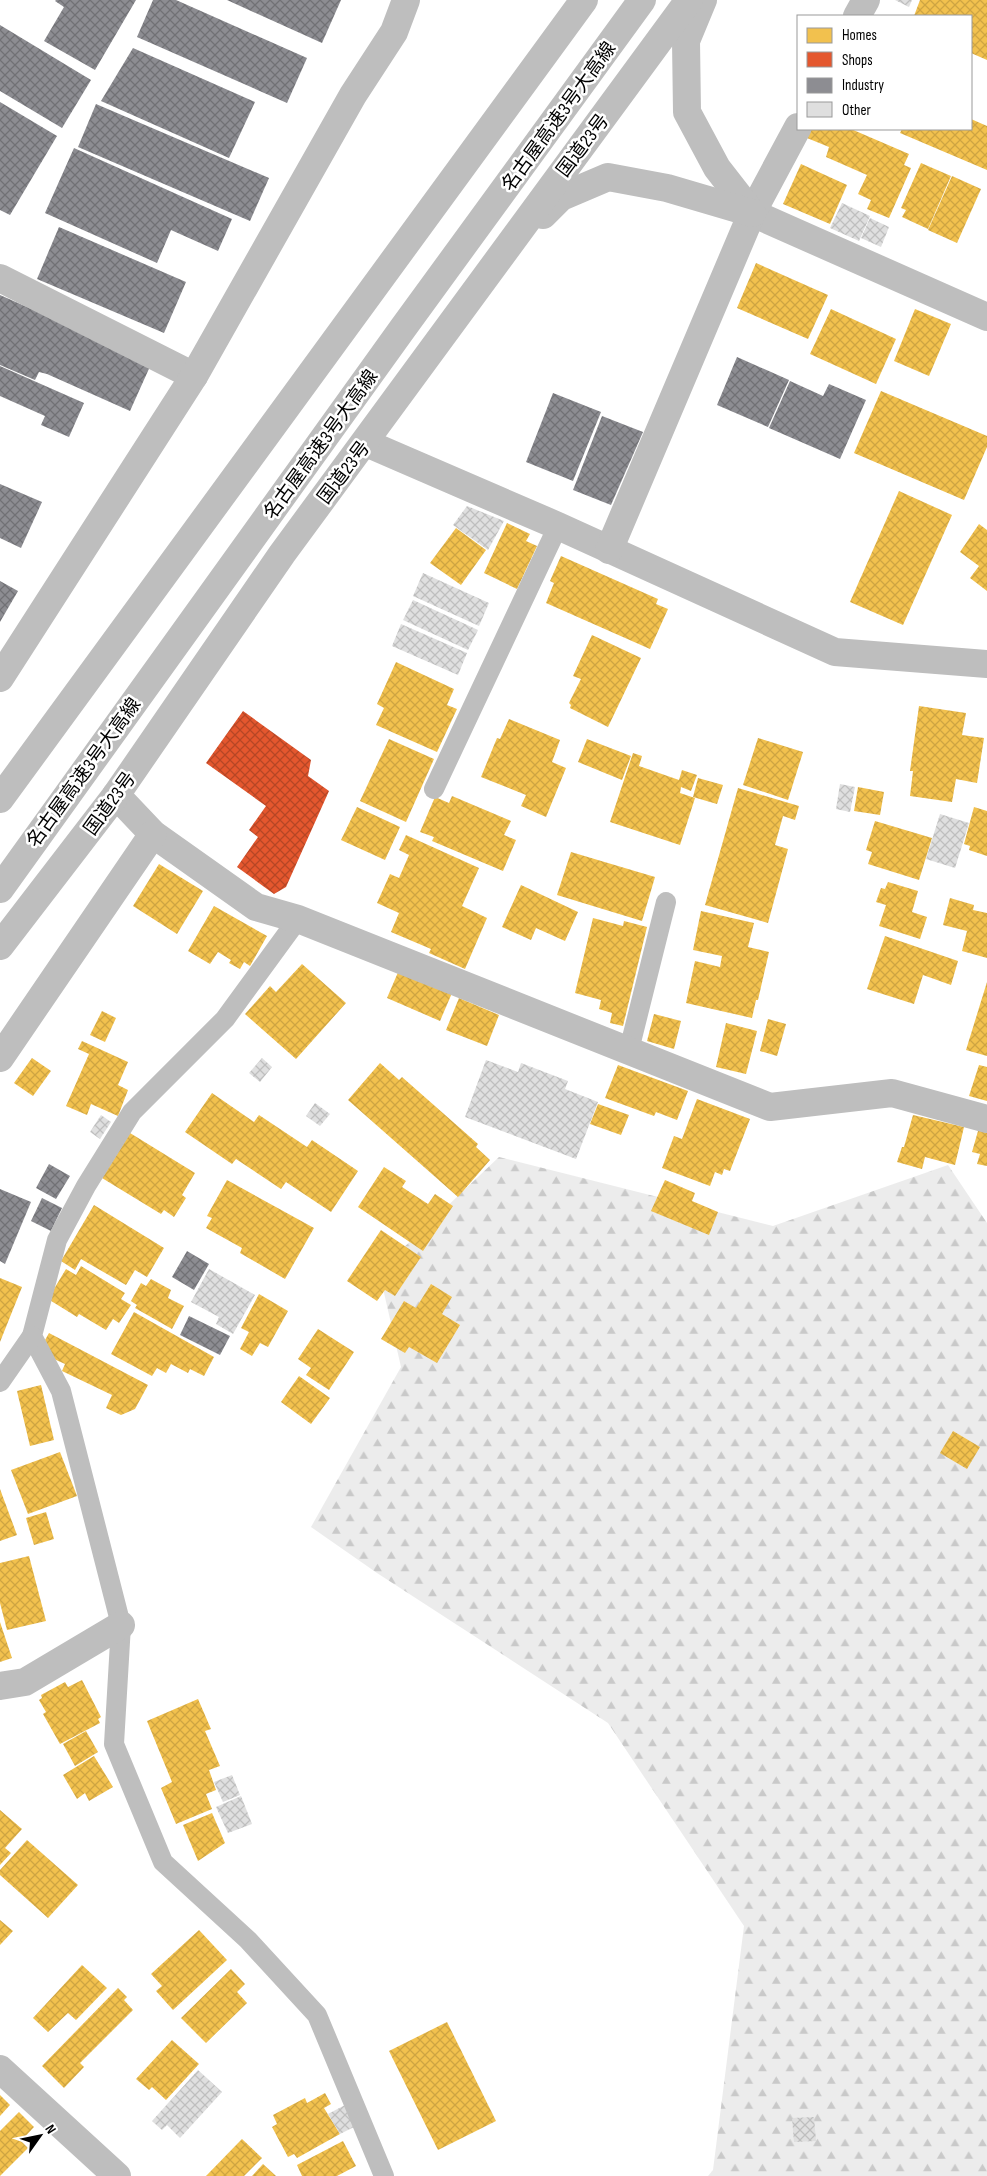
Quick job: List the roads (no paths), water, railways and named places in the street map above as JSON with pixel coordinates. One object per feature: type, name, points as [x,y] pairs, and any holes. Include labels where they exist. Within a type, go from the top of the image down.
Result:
[{"type":"main road","points":[[0,678],[194,376],[353,96],[394,32],[406,0]]},
{"type":"main road","points":[[0,778],[563,0]]},
{"type":"main road","points":[[0,800],[584,0]]},
{"type":"main road","name":"名古屋高速3号大高線","points":[[0,889],[391,344],[642,0]]},
{"type":"main road","name":"国道23号","points":[[0,946],[116,795],[282,554],[366,443],[493,266],[689,0]]},
{"type":"main road","points":[[704,0],[686,41],[687,112],[717,168],[752,213]]},
{"type":"main road","points":[[858,15],[866,0]]},
{"type":"main road","points":[[609,550],[752,213],[797,129]]},
{"type":"main road","points":[[493,266],[561,197],[608,177],[667,188],[752,213],[987,317]]},
{"type":"main road","points":[[0,278],[194,376]]},
{"type":"main road","points":[[366,443],[558,526],[835,652],[987,664]]},
{"type":"main road","points":[[116,795],[153,834],[256,907],[298,919],[770,1107],[892,1094],[987,1119]]},
{"type":"main road","points":[[0,1058],[153,834]]},
{"type":"main road","points":[[0,1686],[25,1682],[121,1625]]},
{"type":"main road","points":[[0,2069],[118,2176]]},
{"type":"lane","points":[[434,789],[558,526]]},
{"type":"lane","points":[[629,1050],[666,902]]},
{"type":"lane","points":[[0,1382],[32,1336],[56,1240],[86,1186],[132,1112],[225,1020],[298,919]]},
{"type":"lane","points":[[32,1336],[62,1390],[121,1625],[114,1744],[163,1862],[248,1940],[317,2015],[384,2176]]}]
